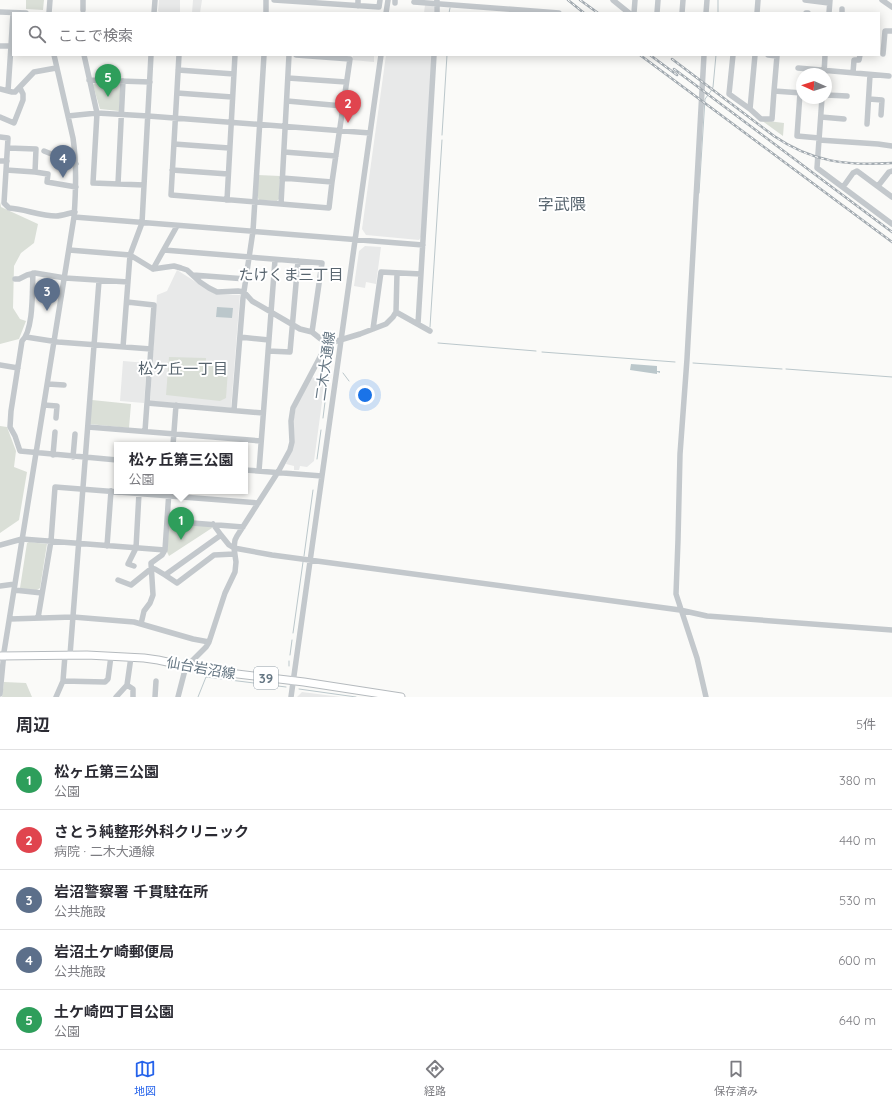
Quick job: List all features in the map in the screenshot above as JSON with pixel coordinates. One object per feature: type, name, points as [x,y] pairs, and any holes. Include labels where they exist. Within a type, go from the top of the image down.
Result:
[{"type":"main road","name":"仙台岩沼線","points":[[2,656],[67,655],[131,657],[158,660],[228,674],[293,681],[401,697]]},
{"type":"street","points":[[49,12],[50,0]]},
{"type":"street","points":[[83,10],[84,0]]},
{"type":"street","points":[[154,12],[155,0]]},
{"type":"street","points":[[266,0],[266,12]]},
{"type":"street","points":[[274,0],[358,3],[379,7],[380,0]]},
{"type":"street","points":[[386,12],[388,0]]},
{"type":"street","points":[[415,0],[414,2],[462,3],[487,8],[545,12]]},
{"type":"street","points":[[487,0],[487,8]]},
{"type":"street","points":[[613,0],[628,12]]},
{"type":"street","points":[[634,12],[635,0]]},
{"type":"street","points":[[657,12],[658,0]]},
{"type":"street","points":[[682,12],[683,0]]},
{"type":"street","points":[[706,12],[707,0]]},
{"type":"street","points":[[757,12],[758,0]]},
{"type":"street","points":[[805,0],[830,1],[829,12]]},
{"type":"street","points":[[882,0],[892,7]]},
{"type":"street","points":[[0,12],[13,12]]},
{"type":"street","points":[[8,91],[12,29]]},
{"type":"street","points":[[883,54],[885,31],[892,31]]},
{"type":"street","points":[[0,46],[11,46]]},
{"type":"street","points":[[0,694],[2,656],[10,619],[75,215],[76,164],[73,138],[54,56]]},
{"type":"street","points":[[84,56],[97,113],[93,183],[144,185]]},
{"type":"street","points":[[123,347],[130,255],[142,223],[151,56]]},
{"type":"street","points":[[179,56],[171,195],[329,208],[350,59],[310,56]]},
{"type":"street","points":[[227,200],[235,56]]},
{"type":"street","points":[[234,410],[244,292],[253,231],[264,56]]},
{"type":"street","points":[[281,204],[289,56]]},
{"type":"street","name":"二木大通線","points":[[291,697],[381,56]]},
{"type":"street","points":[[418,324],[434,56]]},
{"type":"street","points":[[704,56],[687,359],[680,454],[676,594],[697,658],[706,697]]},
{"type":"street","points":[[733,56],[729,94],[761,119],[772,119],[777,56]]},
{"type":"street","points":[[750,109],[755,56]]},
{"type":"street","points":[[824,68],[825,56]]},
{"type":"street","points":[[853,73],[854,60],[859,60],[860,56]]},
{"type":"street","points":[[0,89],[15,92],[34,72],[56,68]]},
{"type":"street","points":[[178,70],[234,74]]},
{"type":"street","points":[[832,72],[889,76]]},
{"type":"street","points":[[867,124],[870,74]]},
{"type":"street","points":[[288,78],[346,82]]},
{"type":"street","points":[[89,80],[150,82]]},
{"type":"street","points":[[118,184],[123,81]]},
{"type":"street","points":[[0,117],[14,123],[23,100],[23,94],[20,88]]},
{"type":"street","points":[[774,91],[796,93]]},
{"type":"street","points":[[177,93],[232,97]]},
{"type":"street","points":[[832,95],[847,96]]},
{"type":"street","points":[[869,99],[882,100],[881,115]]},
{"type":"street","points":[[287,101],[343,106]]},
{"type":"street","points":[[800,104],[797,136],[892,146]]},
{"type":"street","points":[[822,104],[817,168],[892,224]]},
{"type":"street","points":[[68,116],[97,113],[122,114],[370,133]]},
{"type":"street","points":[[821,117],[844,119]]},
{"type":"street","points":[[0,138],[8,138],[4,202],[9,208],[56,216],[75,215],[142,223],[423,245]]},
{"type":"street","points":[[174,144],[229,148]]},
{"type":"street","points":[[8,148],[36,150],[35,172]]},
{"type":"street","points":[[44,151],[76,164]]},
{"type":"street","points":[[284,152],[336,156]]},
{"type":"street","points":[[0,161],[7,161]]},
{"type":"street","points":[[6,170],[48,174],[47,182],[76,187]]},
{"type":"street","points":[[172,170],[228,174]]},
{"type":"street","points":[[843,186],[856,171],[892,197]]},
{"type":"street","points":[[878,186],[889,172],[892,171]]},
{"type":"street","points":[[282,178],[332,182]]},
{"type":"street","points":[[152,269],[177,226]]},
{"type":"street","points":[[69,250],[130,255],[152,269],[174,266],[187,270],[200,282],[217,292],[244,292],[252,301],[300,329],[312,332],[327,344]]},
{"type":"street","points":[[164,250],[322,263],[312,332]]},
{"type":"street","points":[[259,471],[275,260]]},
{"type":"street","points":[[268,351],[290,352],[298,261]]},
{"type":"street","points":[[373,329],[381,272],[421,274]]},
{"type":"street","points":[[15,279],[19,279],[33,273],[65,278],[128,282]]},
{"type":"street","points":[[33,273],[30,324],[26,337],[22,341],[11,411],[10,427],[15,436],[20,452],[114,460]]},
{"type":"street","points":[[178,697],[186,666],[206,647],[209,642],[225,593],[235,572],[236,562],[234,551],[237,536],[278,472],[290,450],[292,442],[291,421],[293,408],[327,344],[341,341],[386,324],[393,317],[396,312],[397,273]]},
{"type":"street","points":[[193,275],[246,279]]},
{"type":"street","points":[[56,697],[63,681],[73,617],[100,281]]},
{"type":"street","points":[[127,302],[154,305],[145,431]]},
{"type":"street","points":[[396,312],[430,331]]},
{"type":"street","points":[[26,337],[94,346],[151,349]]},
{"type":"street","points":[[240,337],[269,340]]},
{"type":"street","points":[[0,365],[18,368]]},
{"type":"street","points":[[48,384],[64,385]]},
{"type":"street","points":[[147,403],[263,413]]},
{"type":"street","points":[[44,405],[57,406],[56,418]]},
{"type":"street","points":[[173,442],[176,405]]},
{"type":"street","points":[[88,427],[261,441]]},
{"type":"street","points":[[53,455],[55,432]]},
{"type":"street","points":[[73,457],[76,434]]},
{"type":"street","points":[[248,470],[322,476]]},
{"type":"street","points":[[38,618],[51,541],[55,487],[114,491]]},
{"type":"street","points":[[107,546],[111,491]]},
{"type":"street","points":[[134,566],[128,564],[136,548],[139,494]]},
{"type":"street","points":[[141,624],[144,611],[150,603],[153,595],[151,562],[162,555],[165,550],[169,494]]},
{"type":"street","points":[[178,494],[258,503]]},
{"type":"street","points":[[167,520],[243,527]]},
{"type":"street","points":[[213,524],[234,551]]},
{"type":"street","points":[[165,575],[221,535]]},
{"type":"street","points":[[0,545],[22,539],[165,550]]},
{"type":"street","points":[[152,568],[177,583],[214,555],[234,551],[680,610],[707,616],[892,630]]},
{"type":"street","points":[[118,580],[131,585],[152,568]]},
{"type":"street","points":[[0,586],[15,587],[42,593]]},
{"type":"street","points":[[10,619],[73,617],[134,622],[209,642]]},
{"type":"street","points":[[63,681],[105,682],[108,679],[111,656]]},
{"type":"street","points":[[116,697],[127,685],[131,657]]},
{"type":"street","points":[[155,697],[156,681]]},
{"type":"street","points":[[127,685],[133,689],[133,697]]},
{"type":"shaded area","points":[[26,0],[44,0],[43,10],[26,9]]},
{"type":"shaded area","points":[[159,0],[180,0],[180,12],[158,11]]},
{"type":"shaded area","points":[[193,0],[202,0],[200,12],[192,12]]},
{"type":"shaded area","points":[[425,5],[433,5],[434,12],[424,12]]},
{"type":"shaded area","points":[[353,56],[374,56],[374,62],[352,60]]},
{"type":"shaded area","points":[[386,56],[432,56],[421,237],[419,240],[366,235],[362,229]]},
{"type":"shaded area","points":[[95,83],[121,84],[119,111],[100,109],[93,85]]},
{"type":"shaded area","points":[[761,120],[784,123],[783,136]]},
{"type":"shaded area","points":[[258,175],[280,176],[279,199],[277,201],[259,200]]},
{"type":"shaded area","points":[[0,202],[1,207],[38,224],[34,243],[21,253],[14,266],[13,308],[20,319],[26,321],[19,339],[0,344]]},
{"type":"shaded area","points":[[365,246],[381,247],[376,284],[366,282],[365,288],[354,286],[359,251]]},
{"type":"shaded area","points":[[177,270],[215,294],[240,295],[231,408],[150,401],[157,295],[167,291]]},
{"type":"shaded area","points":[[217,307],[233,308],[232,318],[216,317]]},
{"type":"shaded area","points":[[169,357],[206,358],[206,362],[222,364],[228,370],[226,398],[220,401],[166,395]]},
{"type":"shaded area","points":[[123,361],[147,363],[144,403],[120,401]]},
{"type":"shaded area","points":[[631,364],[657,366],[657,371],[660,371],[660,373],[657,372],[657,374],[630,370]]},
{"type":"shaded area","points":[[311,377],[325,380],[314,461],[307,467],[300,466],[299,470],[294,470],[294,466],[286,464],[291,452],[295,412],[297,404]]},
{"type":"shaded area","points":[[92,400],[131,404],[129,428],[89,424]]},
{"type":"shaded area","points":[[0,426],[7,427],[16,451],[14,467],[27,472],[19,520],[0,533]]},
{"type":"shaded area","points":[[169,524],[211,525],[212,528],[169,556],[167,552]]},
{"type":"shaded area","points":[[27,543],[47,544],[40,588],[37,590],[21,590],[20,588]]},
{"type":"shaded area","points":[[4,682],[26,683],[32,697],[2,697]]},
{"type":"shaded area","points":[[302,692],[341,697],[297,697]]},
{"type":"waterway","points":[[718,0],[718,12]]},
{"type":"waterway","points":[[449,12],[450,8]]},
{"type":"waterway","points":[[442,135],[447,56]]},
{"type":"waterway","points":[[699,193],[705,99],[713,87],[716,56]]},
{"type":"waterway","points":[[430,327],[442,140]]},
{"type":"waterway","points":[[438,343],[536,351]]},
{"type":"waterway","points":[[542,352],[675,362]]},
{"type":"waterway","points":[[323,418],[331,354],[332,355]]},
{"type":"waterway","points":[[693,363],[782,369]]},
{"type":"waterway","points":[[786,369],[892,377]]},
{"type":"waterway","points":[[343,373],[349,381]]},
{"type":"waterway","points":[[317,459],[321,430]]},
{"type":"waterway","points":[[304,556],[313,490]]},
{"type":"waterway","points":[[293,633],[303,562]]},
{"type":"waterway","points":[[290,655],[292,640]]},
{"type":"waterway","points":[[289,661],[289,666]]},
{"type":"waterway","points":[[198,697],[206,677],[286,687]]},
{"type":"waterway","points":[[299,689],[356,697]]},
{"type":"railway","points":[[568,0],[583,12]]},
{"type":"railway","points":[[580,0],[597,12]]},
{"type":"railway","points":[[641,56],[892,242]]},
{"type":"railway","points":[[651,56],[677,75]]},
{"type":"railway","points":[[672,59],[774,136],[802,152],[816,157],[845,163],[892,163]]},
{"type":"railway","points":[[674,69],[892,232]]},
{"type":"place","name":"土ケ崎四丁目公園","points":[[108,97]]},
{"type":"place","name":"さとう純整形外科クリニック","points":[[348,123]]},
{"type":"place","name":"岩沼土ケ崎郵便局","points":[[63,178]]},
{"type":"place","name":"岩沼警察署 千貫駐在所","points":[[47,311]]},
{"type":"place","name":"松ヶ丘第三公園","points":[[181,540]]},
{"type":"district","name":"字武隈","points":[[562,204]]},
{"type":"district","name":"たけくま三丁目","points":[[291,274]]},
{"type":"district","name":"松ケ丘一丁目","points":[[183,368]]}]
